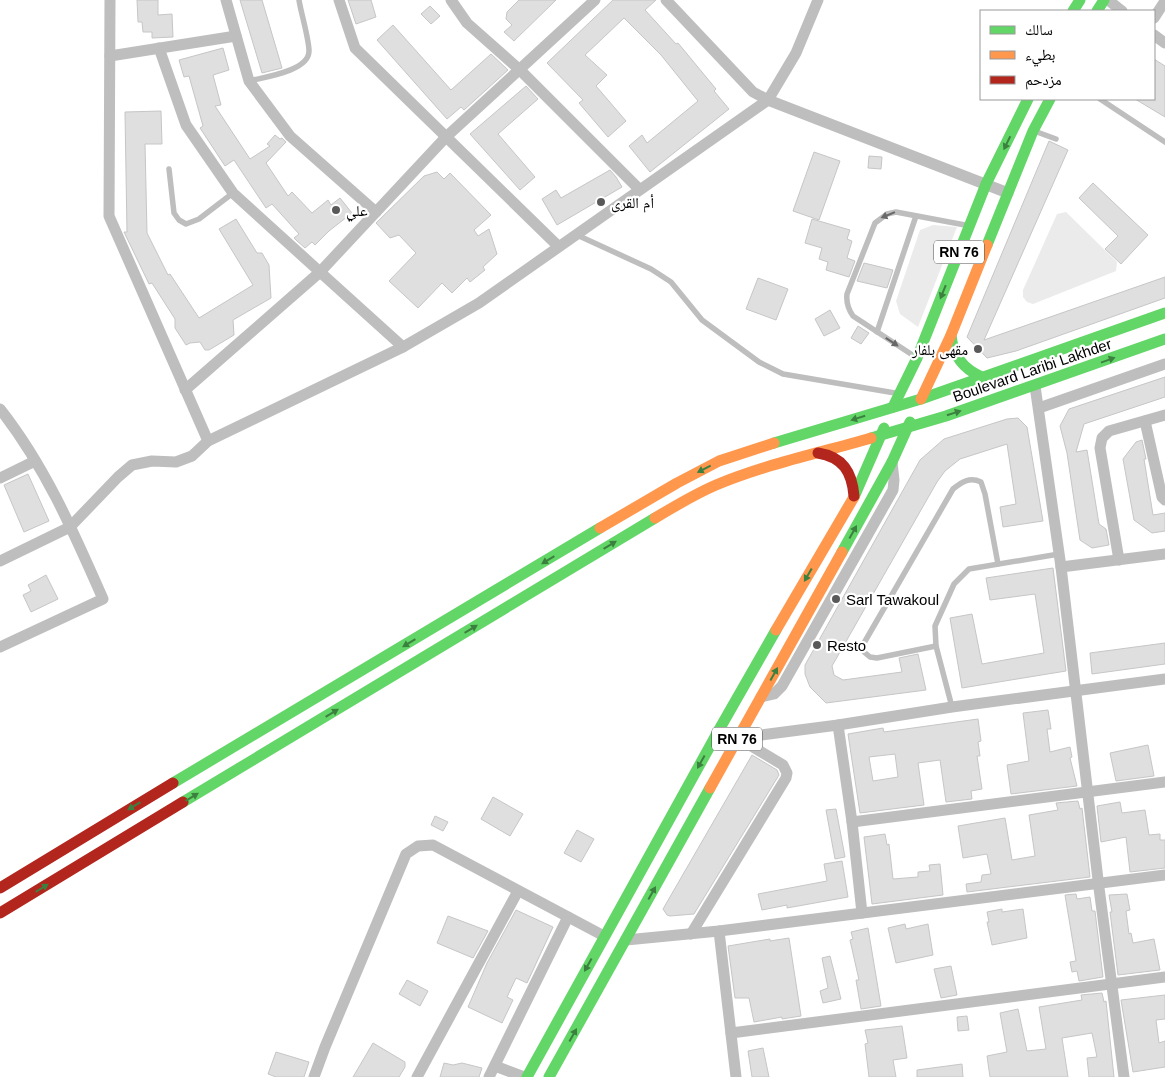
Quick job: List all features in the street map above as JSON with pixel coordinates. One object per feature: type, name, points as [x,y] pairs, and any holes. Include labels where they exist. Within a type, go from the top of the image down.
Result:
[{"type":"main road","name":"RN 76","points":[[549,1077],[892,462],[951,335],[981,230],[986,184],[1028,100]]},
{"type":"main road","name":"RN 76","points":[[525,1077],[720,728],[854,496],[899,394],[981,230],[1008,193],[1033,130],[1049,100]]},
{"type":"main road","name":"Boulevard Laribi Lakhder","points":[[0,888],[175,780],[282,719],[677,483],[720,461],[921,398],[1165,313]]},
{"type":"main road","points":[[951,335],[952,349],[957,359],[971,373],[982,377]]},
{"type":"main road","name":"Boulevard Laribi Lakhder","points":[[0,913],[689,498],[716,484],[908,427],[1035,386],[1165,339]]},
{"type":"main road","points":[[818,453],[833,456],[844,464],[852,480],[854,496]]},
{"type":"main road","points":[[720,728],[738,738]]},
{"type":"main road","points":[[604,936],[624,943]]},
{"type":"street","points":[[110,0],[109,216],[208,441]]},
{"type":"street","points":[[226,0],[249,81],[290,136],[376,212]]},
{"type":"street","points":[[340,0],[356,48],[558,246]]},
{"type":"street","points":[[451,0],[467,23],[520,70],[639,189]]},
{"type":"street","points":[[185,390],[320,272],[446,137],[595,0]]},
{"type":"street","points":[[666,0],[753,92],[768,100],[1008,193]]},
{"type":"street","points":[[0,561],[70,527],[118,476],[132,466],[152,461],[176,462],[192,456],[208,441],[403,347],[479,303],[768,100],[796,53],[818,0]]},
{"type":"street","points":[[1106,0],[1121,10]]},
{"type":"street","points":[[1155,16],[1165,1]]},
{"type":"street","points":[[110,56],[236,36]]},
{"type":"street","points":[[159,48],[186,125],[233,194],[403,347]]},
{"type":"street","points":[[1039,408],[1165,364]]},
{"type":"street","points":[[1035,386],[1061,568],[1124,1077]]},
{"type":"street","points":[[0,409],[47,480],[103,599],[0,647]]},
{"type":"street","points":[[1118,560],[1100,448],[1102,438],[1109,431],[1165,415]]},
{"type":"street","points":[[1145,421],[1162,497],[1165,500]]},
{"type":"street","points":[[0,478],[35,461]]},
{"type":"street","points":[[1061,568],[1165,554]]},
{"type":"street","points":[[738,738],[1165,679]]},
{"type":"street","points":[[838,725],[852,822],[862,913]]},
{"type":"street","points":[[692,934],[786,778],[787,773],[783,765],[738,738]]},
{"type":"street","points":[[852,822],[1165,782]]},
{"type":"street","points":[[314,1077],[324,1046],[406,854],[418,846],[433,845],[604,936]]},
{"type":"street","points":[[624,943],[1165,875]]},
{"type":"street","points":[[417,1077],[518,891]]},
{"type":"street","points":[[488,1077],[568,917]]},
{"type":"street","points":[[719,931],[736,1077]]},
{"type":"street","points":[[731,1033],[1165,977]]},
{"type":"street","points":[[495,1066],[525,1077]]},
{"type":"lane","points":[[249,81],[295,69],[304,62],[309,52],[299,0]]},
{"type":"lane","points":[[1102,100],[1165,142]]},
{"type":"lane","points":[[1033,130],[1056,140]]},
{"type":"lane","points":[[169,169],[174,213],[179,220],[186,224],[199,219],[233,194]]},
{"type":"lane","points":[[917,358],[853,316],[846,302],[846,294],[875,223],[888,214],[896,212],[981,230]]},
{"type":"lane","points":[[877,332],[916,216]]},
{"type":"lane","points":[[575,234],[651,269],[671,282],[702,320],[759,362],[783,374],[899,394]]},
{"type":"lane","points":[[936,646],[877,658],[870,657],[864,652],[864,643],[954,489],[962,481],[974,478],[982,482],[986,494],[998,564]]},
{"type":"lane","points":[[952,707],[936,646],[936,626],[954,584],[969,569],[1059,554]]},
{"type":"shaded area","points":[[1066,212],[1117,262],[1116,271],[1033,304],[1027,302],[1023,297],[1023,290],[1057,214]]},
{"type":"shaded area","points":[[933,225],[957,227],[918,327],[900,314],[896,301],[920,230]]},
{"type":"building","points":[[137,0],[158,0],[158,15],[172,14],[173,37],[152,38],[152,32],[143,32],[142,22],[138,22]]},
{"type":"building","points":[[240,0],[262,0],[282,68],[262,73]]},
{"type":"building","points":[[348,0],[371,0],[376,17],[356,24]]},
{"type":"building","points":[[519,0],[556,0],[514,41],[504,32],[512,25],[506,19],[507,12]]},
{"type":"building","points":[[613,0],[656,0],[645,10],[676,44],[678,43],[716,89],[714,91],[729,109],[650,172],[629,146],[642,135],[647,143],[698,101],[661,55],[624,18],[585,55],[607,75],[596,86],[626,121],[608,137],[579,103],[583,100],[547,63]]},
{"type":"building","points":[[430,6],[440,16],[431,24],[421,14]]},
{"type":"building","points":[[393,25],[451,90],[491,54],[508,70],[464,110],[461,107],[447,119],[377,40]]},
{"type":"building","points":[[223,48],[229,70],[213,75],[221,105],[215,106],[250,159],[270,146],[267,144],[275,135],[280,139],[282,138],[286,142],[266,163],[288,196],[292,192],[312,213],[328,200],[331,205],[340,198],[352,213],[315,245],[312,242],[305,248],[294,238],[299,234],[272,204],[266,208],[234,160],[225,166],[200,128],[203,126],[189,76],[184,77],[179,60]]},
{"type":"building","points":[[1155,60],[1165,66],[1165,117],[1137,100],[1155,100]]},
{"type":"building","points":[[526,86],[538,99],[498,134],[535,177],[520,190],[470,134]]},
{"type":"building","points":[[161,111],[162,144],[145,144],[147,233],[168,275],[170,274],[199,318],[253,285],[219,229],[236,219],[257,253],[262,253],[269,265],[271,298],[233,320],[234,335],[209,350],[205,350],[200,342],[186,345],[175,328],[175,319],[152,283],[149,284],[124,232],[127,232],[125,112]]},
{"type":"building","points":[[1049,141],[1068,150],[984,340],[1165,277],[1165,298],[1016,351],[987,358],[967,337]]},
{"type":"building","points":[[814,152],[840,161],[819,220],[793,211]]},
{"type":"building","points":[[869,156],[882,157],[881,169],[868,168]]},
{"type":"building","points":[[610,170],[622,187],[557,225],[542,199],[556,190],[561,198]]},
{"type":"building","points":[[437,172],[444,179],[450,173],[491,215],[474,230],[478,236],[489,229],[497,254],[483,267],[485,270],[470,282],[467,278],[452,293],[442,283],[418,308],[389,281],[416,253],[399,235],[390,238],[376,223],[424,176]]},
{"type":"building","points":[[1093,183],[1148,235],[1121,264],[1105,249],[1118,236],[1079,198]]},
{"type":"building","points":[[812,219],[850,230],[847,239],[852,241],[847,258],[855,261],[849,277],[826,270],[828,262],[819,259],[822,248],[805,243]]},
{"type":"building","points":[[864,263],[893,270],[887,288],[857,281]]},
{"type":"building","points":[[758,278],[788,289],[776,320],[746,309]]},
{"type":"building","points":[[830,310],[840,328],[824,336],[815,319]]},
{"type":"building","points":[[858,326],[869,333],[861,344],[851,338]]},
{"type":"building","points":[[1165,377],[1165,397],[1084,424],[1076,452],[1087,450],[1099,524],[1106,529],[1109,545],[1092,548],[1080,540],[1067,453],[1060,426],[1069,409]]},
{"type":"building","points":[[1018,418],[1027,427],[1043,521],[1003,527],[1000,507],[1016,504],[1007,444],[960,459],[945,471],[832,666],[834,675],[843,680],[902,672],[899,658],[918,654],[926,690],[826,703],[810,687],[805,674],[805,665],[920,460],[944,439],[1007,419]]},
{"type":"building","points":[[1142,440],[1153,515],[1165,513],[1165,531],[1152,533],[1134,520],[1123,459],[1136,442]]},
{"type":"building","points":[[28,474],[49,521],[24,532],[4,485]]},
{"type":"building","points":[[1053,568],[1066,671],[962,688],[950,618],[972,614],[982,664],[1044,653],[1035,594],[990,600],[986,578]]},
{"type":"building","points":[[46,575],[58,599],[31,612],[23,595],[31,591],[28,585]]},
{"type":"building","points":[[1165,643],[1165,664],[1092,674],[1090,653]]},
{"type":"building","points":[[1048,710],[1051,729],[1047,729],[1050,752],[1070,747],[1072,757],[1070,758],[1077,786],[1011,794],[1007,765],[1029,761],[1023,713]]},
{"type":"building","points":[[978,719],[981,741],[978,742],[980,756],[977,756],[982,789],[971,791],[972,799],[946,802],[940,760],[918,763],[924,805],[860,813],[848,734],[883,728],[884,732]],"holes":[[[895,754],[898,777],[873,781],[869,757]]]},
{"type":"building","points":[[1148,745],[1154,776],[1116,781],[1110,753]]},
{"type":"building","points":[[752,755],[777,770],[779,775],[694,914],[667,915],[663,909]]},
{"type":"building","points":[[493,797],[523,814],[510,836],[481,819]]},
{"type":"building","points":[[1078,801],[1080,809],[1082,808],[1090,877],[967,892],[966,884],[981,882],[982,875],[991,874],[987,854],[963,858],[958,826],[1005,818],[1012,860],[1035,856],[1029,815],[1058,810],[1056,803]]},
{"type":"building","points":[[1120,802],[1122,813],[1145,810],[1149,835],[1160,834],[1160,840],[1165,840],[1165,868],[1130,872],[1126,837],[1101,842],[1097,806]]},
{"type":"building","points":[[836,809],[845,857],[835,859],[826,810]]},
{"type":"building","points":[[435,816],[448,822],[443,831],[431,825]]},
{"type":"building","points":[[577,830],[594,839],[581,862],[564,853]]},
{"type":"building","points":[[885,834],[887,845],[889,844],[893,879],[918,877],[918,872],[930,871],[929,865],[940,864],[943,895],[872,904],[864,837]]},
{"type":"building","points":[[842,861],[848,897],[787,908],[787,905],[762,910],[758,894],[827,881],[824,864]]},
{"type":"building","points":[[1076,894],[1077,899],[1090,897],[1092,911],[1095,911],[1103,977],[1079,981],[1077,971],[1072,972],[1070,962],[1076,961],[1065,895]]},
{"type":"building","points":[[1127,894],[1130,910],[1126,911],[1129,934],[1131,933],[1133,943],[1154,939],[1160,970],[1118,975],[1109,895]]},
{"type":"building","points":[[1002,909],[1002,912],[1023,909],[1027,938],[992,945],[987,912]]},
{"type":"building","points":[[516,910],[553,927],[527,983],[516,978],[507,997],[513,1000],[502,1023],[468,1007],[487,963]]},
{"type":"building","points":[[448,916],[488,931],[473,958],[437,943]]},
{"type":"building","points":[[905,924],[906,929],[928,924],[933,955],[896,963],[888,928]]},
{"type":"building","points":[[868,928],[881,1006],[861,1009],[856,980],[859,980],[850,940],[853,939],[851,932]]},
{"type":"building","points":[[789,938],[801,1016],[754,1022],[749,998],[735,998],[728,946]]},
{"type":"building","points":[[830,956],[841,999],[823,1003],[820,991],[828,988],[822,958]]},
{"type":"building","points":[[951,966],[957,995],[941,998],[934,969]]},
{"type":"building","points":[[407,980],[428,991],[420,1006],[399,994]]},
{"type":"building","points":[[1102,993],[1104,1002],[1106,1001],[1114,1077],[1089,1077],[1087,1058],[1097,1057],[1092,1033],[1062,1038],[1068,1077],[990,1077],[987,1056],[1007,1052],[1000,1013],[1018,1009],[1027,1051],[1046,1049],[1039,1007],[1082,1000],[1081,995]]},
{"type":"building","points":[[1165,995],[1165,1019],[1156,1020],[1159,1043],[1165,1041],[1165,1067],[1133,1072],[1121,1000]]},
{"type":"building","points":[[967,1016],[969,1030],[958,1031],[957,1017]]},
{"type":"building","points":[[902,1026],[907,1058],[893,1060],[896,1077],[869,1077],[865,1044],[868,1043],[865,1030]]},
{"type":"building","points":[[373,1043],[405,1062],[405,1067],[399,1077],[353,1077]]},
{"type":"building","points":[[763,1048],[769,1077],[752,1077],[748,1051]]},
{"type":"building","points":[[276,1052],[309,1062],[304,1077],[276,1077],[268,1074]]},
{"type":"building","points":[[444,1063],[453,1065],[462,1063],[482,1068],[479,1077],[440,1077]]},
{"type":"building","points":[[962,1064],[963,1077],[917,1077],[917,1070]]},
{"type":"traffic: fast","points":[[1074,10],[1080,0]]},
{"type":"traffic: fast","points":[[1098,10],[1104,0]]},
{"type":"traffic: fast","points":[[893,407],[917,358],[986,184],[1028,100]]},
{"type":"traffic: fast","points":[[987,245],[1033,131],[1049,100]]},
{"type":"traffic: fast","points":[[774,443],[921,399],[1165,313]]},
{"type":"traffic: fast","points":[[951,335],[954,349],[960,361],[969,370],[982,377]]},
{"type":"traffic: fast","points":[[871,438],[946,416],[1165,339]]},
{"type":"traffic: fast","points":[[842,552],[892,462],[910,422]]},
{"type":"traffic: fast","points":[[854,497],[884,428]]},
{"type":"traffic: fast","points":[[183,802],[655,518]]},
{"type":"traffic: fast","points":[[173,783],[600,528]]},
{"type":"traffic: fast","points":[[527,1077],[776,630]]},
{"type":"traffic: fast","points":[[549,1077],[710,788]]},
{"type":"traffic: slow","points":[[921,399],[951,335],[987,245]]},
{"type":"traffic: slow","points":[[655,518],[716,485],[774,465],[871,438]]},
{"type":"traffic: slow","points":[[600,528],[719,461],[774,443]]},
{"type":"traffic: slow","points":[[776,630],[854,497]]},
{"type":"traffic: slow","points":[[710,788],[842,552]]},
{"type":"traffic: jam","points":[[818,453],[834,458],[845,467],[851,480],[854,496]]},
{"type":"traffic: jam","points":[[0,888],[173,783]]},
{"type":"traffic: jam","points":[[0,913],[183,802]]},
{"type":"place","name":"أم القرى","points":[[601,202]]},
{"type":"place","name":"علي","points":[[336,210]]},
{"type":"place","name":"مقهى بلفار","points":[[978,349]]},
{"type":"place","name":"Sarl Tawakoul","points":[[836,599]]},
{"type":"place","name":"Resto","points":[[817,645]]}]
